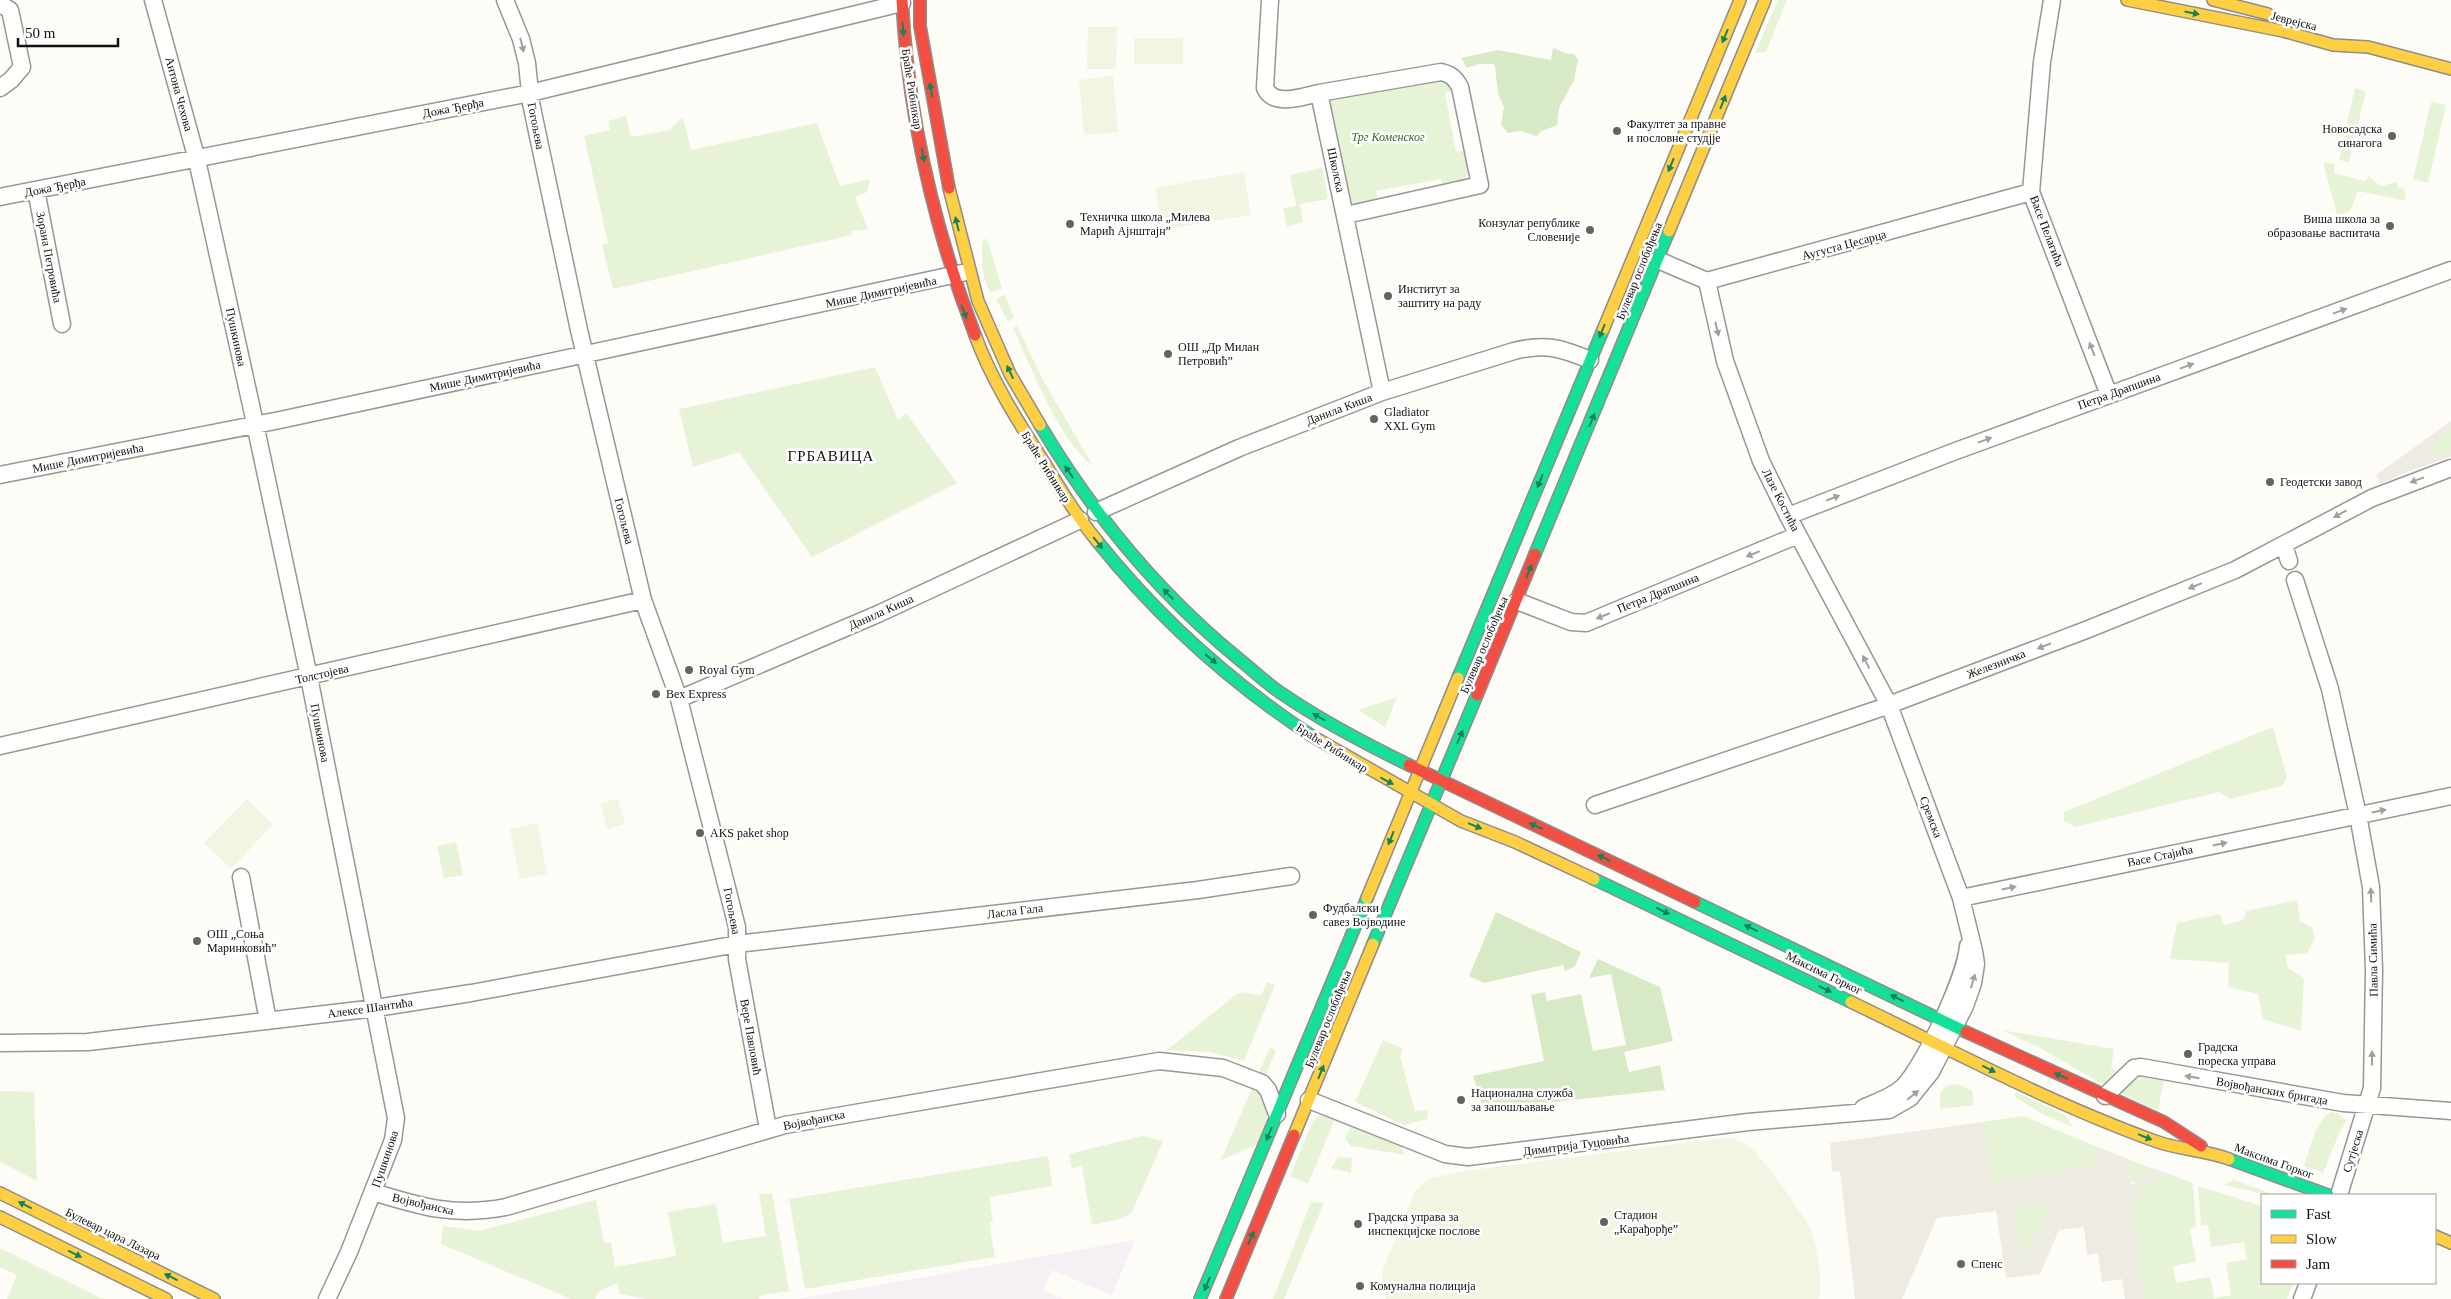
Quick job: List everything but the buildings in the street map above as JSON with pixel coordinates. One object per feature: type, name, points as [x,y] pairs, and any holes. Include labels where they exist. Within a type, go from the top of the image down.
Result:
[{"type":"street","name":"Антона Чехова","points":[[153,0],[197,160]]},
{"type":"street","points":[[505,0],[521,39],[530,93]]},
{"type":"street","name":"Браће Рибникар","points":[[920,0],[920,26],[942,155],[968,271],[978,301],[1013,380],[1063,464],[1096,512],[1158,584],[1202,629],[1255,674],[1316,716],[1441,782]]},
{"type":"street","points":[[1270,0],[1265,88],[1274,98],[1283,100],[1441,72],[1455,79],[1460,87],[1480,185],[1346,215]]},
{"type":"street","name":"Булевар ослобођења","points":[[1200,1299],[1740,0]]},
{"type":"street","name":"Булевар ослобођења","points":[[1226,1299],[1765,0]]},
{"type":"street","name":"Васе Пелагића","points":[[2052,0],[2040,79],[2031,192],[2110,395]]},
{"type":"street","name":"Јеврејска","points":[[2127,0],[2283,31],[2333,45],[2368,47],[2451,69]]},
{"type":"street","name":"Јеврејска","points":[[2213,0],[2277,16]]},
{"type":"street","name":"Дожа Ђерђа","points":[[0,198],[530,93],[863,6],[902,2]]},
{"type":"street","name":"Браће Рибникар","points":[[902,2],[905,55],[928,187],[952,276],[975,338],[996,384],[1080,520],[1142,593],[1190,641],[1239,682],[1303,730],[1431,804]]},
{"type":"street","points":[[0,4],[10,10],[22,67],[12,80],[0,88]]},
{"type":"street","name":"Јеврејска","points":[[2346,34],[2368,47]]},
{"type":"street","name":"Гогољева","points":[[530,93],[584,355],[643,600],[680,699],[737,927],[737,944]]},
{"type":"street","name":"Школска","points":[[1319,93],[1382,392]]},
{"type":"street","name":"Пушкинова","points":[[197,160],[309,678],[376,1008],[397,1125],[373,1192],[327,1299]]},
{"type":"street","name":"Зорана Петровића","points":[[36,190],[62,324]]},
{"type":"street","name":"Аугуста Цесарца","points":[[1707,281],[2031,192]]},
{"type":"street","points":[[1658,260],[1707,281]]},
{"type":"street","name":"Петра Драпшина","points":[[1788,516],[1953,452],[2451,270]]},
{"type":"street","name":"Мише Димитријевића","points":[[0,475],[255,425],[952,276],[968,271]]},
{"type":"street","name":"Лазе Костића","points":[[1707,281],[1718,332],[1744,418],[1761,461],[1788,516],[1889,705]]},
{"type":"street","name":"Данила Киша","points":[[1096,512],[1239,448],[1382,392],[1534,346],[1555,347],[1590,360]]},
{"type":"street","name":"Железничка","points":[[1595,805],[1889,705],[2095,627],[2235,570],[2384,493],[2451,468]]},
{"type":"street","name":"Данила Киша","points":[[680,699],[878,614],[1080,520]]},
{"type":"street","name":"Петра Драпшина","points":[[1517,601],[1571,622],[1586,623],[1798,535]]},
{"type":"street","points":[[2284,545],[2289,561]]},
{"type":"street","points":[[2295,580],[2323,662],[2358,815]]},
{"type":"street","name":"Толстојева","points":[[0,746],[309,678],[643,600]]},
{"type":"street","name":"Сремска","points":[[1889,705],[1961,898],[1974,951],[1975,974],[1965,1006],[1948,1023],[1938,1044]]},
{"type":"street","name":"Максима Горког","points":[[1441,782],[1948,1023],[2164,1122],[2210,1152]]},
{"type":"street","name":"Васе Стајића","points":[[1961,898],[2451,796]]},
{"type":"street","name":"Максима Горког","points":[[1431,804],[1461,821],[1515,842],[1619,890],[2035,1092],[2148,1139],[2210,1152],[2325,1194]]},
{"type":"street","name":"Павла Симића","points":[[2358,815],[2371,887],[2374,961],[2372,1088],[2367,1106]]},
{"type":"street","name":"Ласла Гала","points":[[737,944],[1198,890],[1291,876]]},
{"type":"street","points":[[241,877],[268,1021]]},
{"type":"street","name":"Алексе Шантића","points":[[0,1044],[88,1042],[376,1008],[471,993],[737,944]]},
{"type":"street","name":"Вере Павловић","points":[[737,944],[737,959],[768,1129]]},
{"type":"street","name":"Димитрија Туцовића","points":[[1309,1100],[1445,1154],[1468,1158],[1748,1122],[1889,1110],[1910,1098],[1931,1072],[1938,1044]]},
{"type":"street","name":"Војвођанска","points":[[373,1192],[450,1212],[483,1212],[506,1207],[768,1129],[991,1088],[1159,1061],[1223,1068],[1262,1083]]},
{"type":"street","name":"Војвођанских бригада","points":[[2105,1096],[2134,1068],[2141,1067],[2367,1106],[2451,1111]]},
{"type":"street","points":[[1277,1114],[1268,1090],[1262,1083],[1284,1077],[1296,1068]]},
{"type":"street","name":"Сутјеска","points":[[2340,1194],[2367,1106]]},
{"type":"street","name":"Булевар цара Лазара","points":[[0,1193],[214,1299]]},
{"type":"street","points":[[0,1218],[166,1299]]},
{"type":"street","points":[[2436,1236],[2451,1243]]},
{"type":"street","points":[[2302,1299],[2308,1284]]},
{"type":"shaded area","points":[[2451,421],[2451,430],[2428,448],[2429,453],[2433,457],[2451,452],[2451,456],[2381,484],[2376,475]]},
{"type":"shaded area","points":[[1983,1122],[1991,1182],[2087,1168],[2093,1164],[2099,1151],[2098,1147],[2128,1159],[2130,1169],[2127,1176],[2132,1184],[2136,1184],[2147,1174],[2146,1166],[2169,1174],[2146,1186],[2132,1206],[2144,1299],[2125,1299],[2122,1279],[2102,1282],[2098,1253],[2087,1255],[2084,1227],[2059,1230],[2040,1274],[2006,1278],[1996,1211],[1937,1218],[1902,1299],[1855,1299],[1840,1171],[1832,1172],[1830,1143]],"holes":[[[2052,1201],[2029,1251],[2021,1253],[2012,1208]]]},
{"type":"shaded area","points":[[1135,1240],[1112,1295],[1052,1270],[1043,1290],[1064,1299],[798,1299]]},
{"type":"green space","points":[[1778,0],[1787,0],[1766,52],[1755,53]]},
{"type":"green space","points":[[1088,27],[1117,27],[1116,69],[1087,69]]},
{"type":"green space","points":[[1134,38],[1183,38],[1183,64],[1134,64]]},
{"type":"green space","points":[[1553,48],[1568,54],[1574,54],[1578,59],[1574,80],[1559,108],[1557,125],[1540,132],[1537,136],[1520,131],[1508,133],[1501,125],[1504,107],[1498,94],[1495,66],[1493,64],[1479,64],[1467,68],[1461,58],[1498,50],[1551,60]]},
{"type":"green space","points":[[1113,76],[1118,132],[1084,135],[1079,80]]},
{"type":"green space","name":"Трг Коменског","points":[[1443,79],[1455,91],[1445,93],[1456,152],[1464,151],[1468,170],[1464,181],[1443,189],[1441,179],[1376,191],[1378,203],[1354,207],[1349,204],[1329,99]]},
{"type":"green space","points":[[2355,88],[2366,91],[2349,162],[2339,160]]},
{"type":"green space","points":[[2431,102],[2446,105],[2428,183],[2413,179]]},
{"type":"green space","points":[[626,116],[631,137],[669,130],[683,117],[691,150],[817,123],[840,186],[870,179],[867,192],[855,197],[868,229],[852,231],[852,235],[613,289],[602,245],[608,243],[584,136],[610,130],[608,121]]},
{"type":"green space","points":[[2323,162],[2335,164],[2334,173],[2364,181],[2367,180],[2368,176],[2381,186],[2397,182],[2398,189],[2404,188],[2406,201],[2358,191],[2350,211],[2337,215]]},
{"type":"green space","points":[[1322,168],[1328,199],[1300,204],[1303,222],[1287,227],[1283,208],[1296,206],[1290,175]]},
{"type":"green space","points":[[1244,172],[1251,215],[1163,230],[1155,188]]},
{"type":"green space","points":[[987,238],[1002,289],[991,292],[985,281],[982,261],[982,242]]},
{"type":"green space","points":[[1005,295],[1014,318],[1008,321],[996,299]]},
{"type":"green space","points":[[1017,326],[1043,380],[1093,466],[1081,454],[1057,422],[1013,328]]},
{"type":"green space","points":[[875,367],[898,420],[906,413],[957,483],[812,557],[739,452],[693,467],[679,409]]},
{"type":"green space","points":[[2451,430],[2451,452],[2433,457],[2429,453],[2428,448]]},
{"type":"green space","points":[[1397,697],[1385,727],[1358,710]]},
{"type":"green space","points":[[2273,727],[2287,778],[2282,786],[2230,799],[2219,792],[2075,827],[2064,821],[2064,812]]},
{"type":"green space","points":[[247,799],[273,824],[231,869],[204,843]]},
{"type":"green space","points":[[618,799],[625,824],[607,829],[601,803]]},
{"type":"green space","points":[[537,823],[547,874],[520,879],[510,829]]},
{"type":"green space","points":[[456,842],[463,875],[444,878],[437,846]]},
{"type":"green space","points":[[2297,900],[2300,921],[2312,927],[2315,938],[2307,953],[2285,955],[2288,968],[2304,978],[2301,1031],[2263,1019],[2258,994],[2228,987],[2229,963],[2170,959],[2177,923],[2220,914],[2224,925],[2244,920],[2246,911]]},
{"type":"green space","points":[[1496,912],[1581,952],[1575,966],[1565,971],[1563,965],[1484,983],[1469,976]]},
{"type":"green space","points":[[1598,959],[1660,987],[1673,1041],[1624,1052],[1629,1072],[1660,1065],[1665,1090],[1509,1107],[1508,1105],[1483,1107],[1473,1076],[1544,1061],[1531,995],[1545,992],[1547,1001],[1581,994],[1593,1051],[1626,1045],[1611,974],[1589,978]]},
{"type":"green space","points":[[1267,982],[1275,985],[1244,1061],[1210,1052],[1167,1050],[1237,994],[1244,992],[1261,996]]},
{"type":"green space","points":[[2002,1030],[2114,1049],[2111,1069],[2121,1072],[2105,1086],[2044,1050]]},
{"type":"green space","points":[[1383,1040],[1403,1049],[1400,1056],[1415,1111],[1428,1110],[1427,1119],[1404,1125],[1355,1102]]},
{"type":"green space","points":[[1270,1047],[1276,1051],[1262,1083],[1268,1090],[1266,1141],[1221,1160]]},
{"type":"green space","points":[[2135,1074],[2164,1079],[2158,1111],[2119,1093]]},
{"type":"green space","points":[[1958,1084],[1972,1091],[1974,1105],[1940,1109],[1940,1093],[1946,1086]]},
{"type":"green space","points":[[0,1091],[34,1092],[37,1181],[0,1162]]},
{"type":"green space","points":[[2016,1092],[2065,1115],[2073,1127],[2044,1115],[2014,1096]]},
{"type":"green space","points":[[2331,1112],[2338,1113],[2346,1121],[2323,1173],[2304,1166],[2317,1129],[2325,1116]]},
{"type":"green space","points":[[1331,1115],[1336,1117],[1308,1184],[1290,1176],[1313,1121],[1319,1116]]},
{"type":"green space","points":[[2023,1116],[2098,1147],[2099,1151],[2093,1164],[2087,1168],[1991,1182],[1983,1122]]},
{"type":"green space","points":[[1351,1125],[1401,1146],[1405,1155],[1351,1146],[1345,1139]]},
{"type":"green space","points":[[1142,1136],[1163,1141],[1132,1212],[1124,1218],[1092,1225],[1082,1166],[1072,1168],[1069,1154]]},
{"type":"green space","name":"Стадион „Карађорђе”","points":[[1725,1138],[1741,1142],[1750,1147],[1783,1187],[1801,1213],[1811,1231],[1819,1264],[1819,1299],[1386,1299],[1382,1272],[1415,1191],[1431,1178],[1465,1171]]},
{"type":"green space","points":[[1048,1156],[1052,1186],[989,1197],[993,1221],[989,1222],[995,1257],[805,1289],[789,1199]]},
{"type":"green space","points":[[1338,1157],[1352,1158],[1351,1173],[1331,1168]]},
{"type":"green space","points":[[2128,1159],[2146,1166],[2147,1174],[2136,1184],[2129,1181],[2127,1176],[2130,1169]]},
{"type":"green space","points":[[2169,1174],[2193,1183],[2196,1227],[2190,1229],[2196,1262],[2173,1266],[2176,1283],[2210,1277],[2214,1298],[2231,1295],[2226,1263],[2247,1259],[2244,1242],[2211,1247],[2208,1225],[2201,1226],[2198,1186],[2261,1206],[2261,1284],[2293,1284],[2287,1299],[2144,1299],[2132,1206],[2146,1186]]},
{"type":"green space","points":[[2234,1180],[2270,1193],[2264,1194],[2224,1185]]},
{"type":"green space","points":[[772,1193],[789,1291],[762,1295],[758,1299],[646,1299],[620,1294],[617,1283],[598,1292],[595,1299],[571,1299],[441,1244],[443,1226],[479,1231],[596,1200],[604,1243],[611,1242],[615,1267],[676,1256],[668,1212],[716,1204],[723,1243],[766,1236],[759,1195]]},
{"type":"green space","points":[[2053,1201],[2029,1251],[2021,1253],[2012,1208]]},
{"type":"green space","points":[[1311,1202],[1324,1203],[1284,1299],[1273,1299]]},
{"type":"green space","points":[[0,1248],[103,1299],[7,1299],[17,1275],[0,1267]]},
{"type":"traffic: fast","points":[[1535,554],[1669,231]]},
{"type":"traffic: fast","points":[[1458,678],[1603,330]]},
{"type":"traffic: fast","points":[[1040,425],[1060,458],[1105,521],[1155,580],[1210,635],[1278,691],[1299,705],[1345,732],[1409,765]]},
{"type":"traffic: fast","points":[[1097,541],[1145,596],[1197,647],[1253,694],[1312,736]]},
{"type":"traffic: fast","points":[[1373,944],[1477,695]]},
{"type":"traffic: fast","points":[[1594,879],[1851,1002]]},
{"type":"traffic: fast","points":[[1200,1299],[1367,898]]},
{"type":"traffic: fast","points":[[1695,902],[1966,1032]]},
{"type":"traffic: fast","points":[[2229,1159],[2325,1194]]},
{"type":"traffic: slow","points":[[1603,330],[1740,0]]},
{"type":"traffic: slow","points":[[1669,231],[1765,0]]},
{"type":"traffic: slow","points":[[2127,0],[2283,31],[2333,45],[2368,47],[2451,69]]},
{"type":"traffic: slow","points":[[2213,0],[2268,14]]},
{"type":"traffic: slow","points":[[949,188],[978,301],[1010,374],[1040,425]]},
{"type":"traffic: slow","points":[[975,335],[981,351],[1014,414],[1068,501],[1097,541]]},
{"type":"traffic: slow","points":[[1367,898],[1458,678]]},
{"type":"traffic: slow","points":[[1312,736],[1461,821],[1515,842],[1594,879]]},
{"type":"traffic: slow","points":[[1294,1135],[1373,944]]},
{"type":"traffic: slow","points":[[1851,1002],[2077,1110],[2164,1144],[2229,1159]]},
{"type":"traffic: slow","points":[[0,1193],[214,1299]]},
{"type":"traffic: slow","points":[[0,1217],[166,1299]]},
{"type":"traffic: slow","points":[[2436,1236],[2451,1243]]},
{"type":"traffic: jam","points":[[902,0],[910,86],[925,170],[947,254],[975,335]]},
{"type":"traffic: jam","points":[[920,0],[920,26],[949,188]]},
{"type":"traffic: jam","points":[[1477,695],[1535,554]]},
{"type":"traffic: jam","points":[[1409,765],[1695,902]]},
{"type":"traffic: jam","points":[[1966,1032],[2164,1122],[2201,1146]]},
{"type":"traffic: jam","points":[[1226,1299],[1294,1135]]},
{"type":"place","name":"Факултет за правне и пословне студјје","points":[[1617,131]]},
{"type":"place","name":"Новосадска синагога","points":[[2392,136]]},
{"type":"place","name":"Техничка школа „Милева Марић Ајнштајн”","points":[[1070,224]]},
{"type":"place","name":"Виша школа за образовање васпитача","points":[[2390,226]]},
{"type":"place","name":"Конзулат републике Словеније","points":[[1590,230]]},
{"type":"place","name":"Институт за заштиту на раду","points":[[1388,296]]},
{"type":"place","name":"ОШ „Др Милан Петровић”","points":[[1168,354]]},
{"type":"place","name":"Gladiator XXL Gym","points":[[1374,419]]},
{"type":"place","name":"Геодетски завод","points":[[2270,482]]},
{"type":"place","name":"Royal Gym","points":[[689,670]]},
{"type":"place","name":"Bex Express","points":[[656,694]]},
{"type":"place","name":"AKS paket shop","points":[[700,833]]},
{"type":"place","name":"Фудбалски савез Војводине","points":[[1313,915]]},
{"type":"place","name":"ОШ „Соња Маринковић”","points":[[197,941]]},
{"type":"place","name":"Градска пореска управа","points":[[2188,1054]]},
{"type":"place","name":"Национална служба за запошљавање","points":[[1461,1100]]},
{"type":"place","name":"Стадион „Карађорђе”","points":[[1604,1222]]},
{"type":"place","name":"Градска управа за инспекцијске послове","points":[[1358,1224]]},
{"type":"place","name":"Спенс","points":[[1961,1264]]},
{"type":"place","name":"Комунална полиција","points":[[1360,1286]]},
{"type":"district","name":"ГРБАВИЦА","points":[[831,456]]}]
